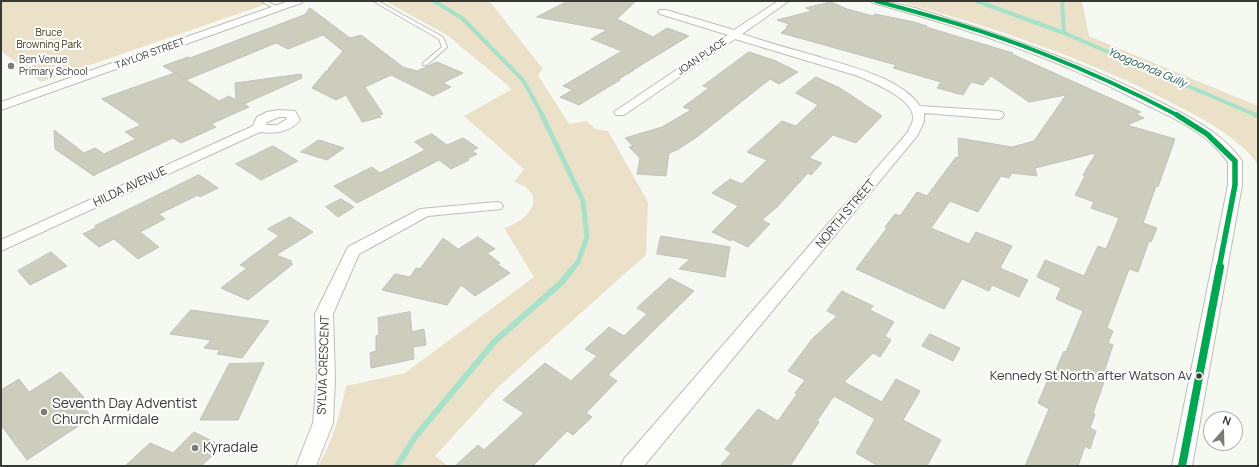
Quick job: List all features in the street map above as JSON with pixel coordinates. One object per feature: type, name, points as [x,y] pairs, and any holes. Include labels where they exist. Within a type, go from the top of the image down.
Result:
[{"type":"street","name":"TAYLOR STREET","points":[[1,106],[298,1]]},
{"type":"street","name":"JOAN PLACE","points":[[620,112],[784,1]]},
{"type":"street","points":[[876,1],[975,30],[1044,53],[1119,85],[1176,116],[1214,139],[1235,161],[1235,185],[1182,466]]},
{"type":"street","points":[[663,12],[862,74],[892,88],[909,100],[918,109],[998,115]]},
{"type":"street","name":"NORTH STREET","points":[[631,466],[913,133],[920,120],[918,109]]},
{"type":"street","name":"HILDA AVENUE","points":[[1,246],[260,128]]},
{"type":"street","name":"SYLVIA CRESCENT","points":[[306,466],[323,423],[326,378],[324,314],[353,251],[425,212],[496,206]]},
{"type":"lane","points":[[263,1],[278,8]]},
{"type":"lane","points":[[375,1],[441,38],[445,47],[425,64]]},
{"type":"green space","name":"Bruce Browning Park","points":[[1,1],[275,1],[41,82],[1,51]]},
{"type":"green space","points":[[385,1],[484,1],[491,3],[543,69],[538,75],[569,124],[586,121],[596,129],[608,131],[648,202],[646,255],[500,385],[435,456],[448,466],[318,466],[328,447],[335,427],[346,386],[405,373],[534,277],[504,228],[522,219],[532,206],[533,199],[531,193],[525,187],[514,182],[524,169],[464,116],[512,89],[447,35]]},
{"type":"green space","points":[[898,1],[1082,1],[1089,36],[1258,106],[1258,164],[1240,145],[1219,129],[1172,103],[1106,72],[1003,33]]},
{"type":"building","points":[[568,1],[636,1],[617,19],[653,37],[667,28],[689,36],[579,105],[560,97],[573,90],[563,86],[622,51],[591,39],[607,30],[537,17]]},
{"type":"building","points":[[831,2],[847,9],[873,16],[875,14],[914,22],[1013,53],[1012,54],[1141,112],[1136,114],[1144,118],[1127,125],[1175,139],[1158,187],[1156,186],[1143,223],[1157,228],[1151,242],[1149,241],[1138,272],[1129,269],[1107,328],[1113,331],[1108,343],[1113,345],[1105,369],[1108,371],[1093,413],[1095,414],[1090,428],[1096,431],[1090,449],[1085,446],[1078,466],[1025,466],[1049,409],[1038,403],[1052,370],[1055,372],[1064,351],[1066,352],[1083,311],[1056,299],[1061,288],[1037,277],[1045,260],[1084,276],[1098,246],[1106,249],[1119,218],[1091,208],[1094,202],[1075,195],[1085,176],[1083,175],[1096,153],[1035,168],[1037,176],[1012,173],[1009,178],[1001,176],[978,212],[950,201],[931,228],[969,244],[976,232],[1012,246],[1000,268],[1028,280],[1019,297],[992,285],[989,291],[962,279],[944,309],[856,269],[887,228],[885,227],[895,214],[900,216],[917,192],[927,196],[956,157],[959,158],[958,138],[1012,147],[1034,141],[1066,95],[1029,102],[991,76],[983,85],[971,82],[963,95],[937,88],[941,82],[893,68],[896,65],[781,33],[788,27],[786,27],[789,24],[777,20],[812,11],[806,8]]},
{"type":"building","points":[[310,8],[350,38],[361,35],[403,67],[417,71],[437,62],[463,73],[443,83],[451,87],[433,96],[391,75],[365,87],[383,114],[379,115],[381,117],[362,122],[346,95],[336,100],[312,88],[326,71],[330,70],[328,69],[343,51],[323,35],[288,49],[276,43],[186,80],[163,66],[188,57],[190,58],[304,15]]},
{"type":"building","points":[[749,52],[776,61],[798,72],[779,84],[770,79],[697,137],[677,150],[669,153],[666,176],[637,174],[640,158],[629,147],[633,146],[625,138],[662,127],[691,110],[683,107],[709,88],[703,86]]},
{"type":"building","points":[[175,73],[219,101],[229,96],[236,100],[235,83],[301,74],[302,78],[244,104],[249,107],[211,124],[216,127],[181,143],[173,138],[94,176],[55,149],[54,130],[84,153],[95,148],[104,154],[136,139],[125,132],[141,125],[102,99]]},
{"type":"building","points":[[816,77],[840,88],[882,116],[856,143],[833,135],[809,158],[822,163],[811,175],[808,173],[777,207],[762,220],[770,224],[748,247],[712,232],[738,206],[712,193],[730,179],[742,184],[767,160],[747,152],[782,121],[796,126],[818,105],[796,93]]},
{"type":"building","points":[[432,134],[447,145],[463,138],[478,148],[472,151],[477,154],[451,169],[439,160],[357,203],[334,186],[372,167],[380,173],[425,150],[415,142]]},
{"type":"building","points":[[319,140],[344,148],[327,160],[301,152]]},
{"type":"building","points":[[273,146],[298,161],[261,180],[236,164]]},
{"type":"building","points":[[199,175],[218,188],[200,197],[198,195],[159,214],[165,219],[140,232],[159,247],[138,259],[114,239],[99,247],[83,234],[97,227],[95,226]]},
{"type":"building","points":[[341,199],[354,207],[338,217],[326,207]]},
{"type":"building","points":[[290,217],[313,232],[276,255],[292,261],[290,263],[293,264],[248,300],[221,288],[247,268],[240,265],[279,236],[268,229]]},
{"type":"building","points":[[661,236],[730,247],[725,277],[679,269],[690,259],[657,254]]},
{"type":"building","points":[[478,237],[495,249],[487,253],[500,263],[497,264],[510,273],[475,296],[461,285],[447,305],[382,290],[395,274],[410,277],[416,268],[420,269],[443,238],[458,249]]},
{"type":"building","points":[[51,252],[67,266],[30,285],[18,271]]},
{"type":"building","points":[[670,278],[694,291],[608,375],[617,381],[586,413],[592,417],[573,435],[567,431],[533,466],[455,466],[478,445],[484,450],[524,413],[503,400],[545,363],[571,381],[597,356],[585,349],[609,327],[624,336],[647,314],[637,308]]},
{"type":"building","points":[[842,291],[873,306],[870,310],[894,322],[885,336],[891,340],[880,357],[873,353],[844,382],[882,402],[896,379],[920,391],[903,420],[941,440],[927,466],[878,466],[856,453],[875,419],[834,396],[790,466],[720,466],[731,453],[725,449],[758,409],[778,421],[797,394],[795,393],[805,380],[788,371],[813,338],[837,316],[827,311]]},
{"type":"building","points":[[191,310],[269,321],[242,358],[217,354],[220,350],[204,348],[211,340],[170,334]]},
{"type":"building","points":[[410,312],[412,332],[424,329],[426,345],[413,347],[414,359],[371,368],[370,353],[376,351],[376,336],[379,335],[378,318]]},
{"type":"building","points":[[930,334],[960,348],[953,361],[922,346]]},
{"type":"building","points":[[264,363],[238,420],[200,420],[229,364]]},
{"type":"building","name":"Seventh Day Adventist Church Armidale","points":[[61,372],[89,403],[83,407],[92,417],[27,460],[1,425],[1,390],[19,379],[29,392]]},
{"type":"building","name":"Kyradale","points":[[194,432],[218,444],[207,454],[212,456],[201,466],[125,466],[150,443],[173,453]]},
{"type":"waterway","points":[[434,1],[462,18],[523,80],[543,116]]},
{"type":"waterway","points":[[977,1],[1064,33]]},
{"type":"waterway","name":"Yoogoonda Gully","points":[[1062,1],[1064,33]]},
{"type":"waterway","name":"Yoogoonda Gully","points":[[1064,33],[1258,116],[1256,115]]},
{"type":"waterway","points":[[542,115],[583,201],[587,237],[578,262],[573,268]]},
{"type":"waterway","points":[[397,466],[415,437],[495,341],[561,283],[574,267]]},
{"type":"transit line","points":[[876,1],[977,30],[1075,66],[1198,127],[1219,143],[1235,161],[1235,185],[1182,466]]},
{"type":"place","name":"Ben Venue Primary School","points":[[11,66]]},
{"type":"place","name":"Kennedy St North after Watson Av","points":[[1199,376]]},
{"type":"place","name":"Seventh Day Adventist Church Armidale","points":[[44,412]]},
{"type":"place","name":"Kyradale","points":[[195,448]]}]
